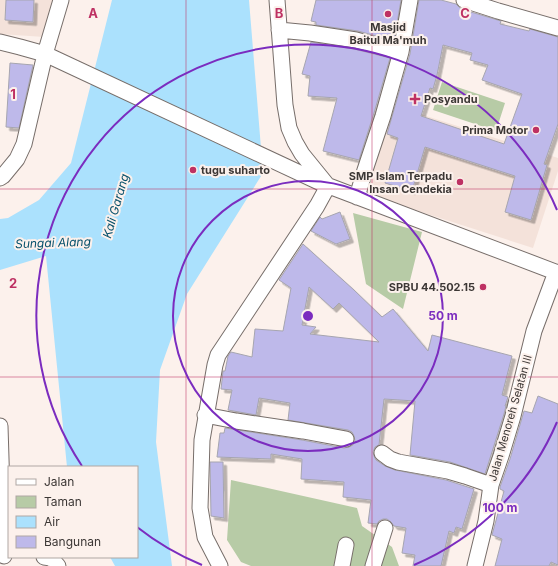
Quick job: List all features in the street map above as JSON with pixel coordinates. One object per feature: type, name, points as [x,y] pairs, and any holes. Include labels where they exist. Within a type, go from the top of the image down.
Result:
[{"type":"street","points":[[0,178],[17,159],[24,144],[49,56],[61,0]]},
{"type":"street","points":[[277,0],[285,105],[290,128],[295,142],[302,154],[328,186]]},
{"type":"street","points":[[357,197],[383,116],[401,52],[410,0]]},
{"type":"street","points":[[464,0],[558,28]]},
{"type":"street","points":[[279,30],[356,40],[401,52]]},
{"type":"street","points":[[0,42],[49,56],[328,186],[557,273]]},
{"type":"street","points":[[220,566],[205,537],[200,508],[202,440],[215,365],[218,355],[317,206],[328,186]]},
{"type":"street","name":"Jalan Menoreh Selatan III","points":[[475,566],[486,521],[491,485],[513,416],[534,331],[557,273]]},
{"type":"street","points":[[206,415],[346,439]]},
{"type":"street","points":[[0,426],[4,556]]},
{"type":"street","points":[[382,453],[390,459],[398,462],[448,471],[491,485]]},
{"type":"street","points":[[373,566],[385,528]]},
{"type":"street","points":[[342,566],[346,545]]},
{"type":"street","points":[[51,558],[58,566]]},
{"type":"shaded area","points":[[0,0],[56,0],[44,37],[0,34]]},
{"type":"shaded area","name":"SMP Islam Terpadu Insan Cendekia","points":[[395,106],[558,158],[558,171],[533,248],[362,193]]},
{"type":"green space","points":[[442,82],[505,103],[496,131],[433,110]]},
{"type":"green space","points":[[353,213],[422,232],[403,309],[366,284]]},
{"type":"green space","points":[[231,480],[357,508],[362,526],[392,547],[399,566],[251,566],[241,562],[227,540]]},
{"type":"water","points":[[112,0],[249,0],[263,173],[187,294],[160,370],[156,442],[172,566],[115,566],[111,558],[138,558],[138,466],[67,466],[46,256],[0,270],[0,219],[8,218],[39,200],[71,163]]},
{"type":"building","points":[[6,0],[34,0],[33,22],[5,20]]},
{"type":"building","points":[[316,0],[401,0],[394,41],[358,31],[316,25],[316,22],[311,21]]},
{"type":"building","points":[[419,0],[441,0],[456,4],[461,9],[501,21],[500,24],[529,31],[530,29],[558,37],[558,124],[544,164],[547,165],[531,220],[505,212],[515,176],[425,147],[412,191],[385,183],[398,138],[387,134],[410,54]],"holes":[[[443,45],[472,53],[470,60],[488,65],[482,80],[522,94],[504,144],[421,116],[430,88],[433,89]]]},
{"type":"building","points":[[311,42],[354,49],[390,58],[359,160],[323,151],[337,98],[308,96],[310,76],[302,74]]},
{"type":"building","points":[[10,63],[33,65],[19,128],[6,127]]},
{"type":"building","points":[[340,212],[350,239],[336,244],[311,231],[320,217],[322,219]]},
{"type":"building","points":[[303,244],[382,317],[393,309],[428,351],[432,335],[512,356],[502,395],[508,397],[506,406],[485,474],[450,462],[410,455],[415,401],[384,399],[379,445],[375,447],[373,452],[376,460],[395,470],[446,480],[474,489],[462,529],[456,527],[454,533],[449,531],[441,566],[413,566],[415,555],[402,553],[406,528],[394,526],[387,519],[379,521],[377,524],[368,523],[371,500],[343,497],[344,482],[301,479],[302,459],[271,454],[271,459],[217,457],[220,433],[224,433],[225,428],[344,448],[353,445],[355,441],[352,432],[348,430],[288,420],[290,403],[259,398],[256,415],[228,410],[232,390],[221,389],[223,371],[225,371],[228,356],[231,352],[252,357],[255,329],[283,331],[291,288],[279,280]],"holes":[[[309,287],[333,309],[339,303],[379,342],[310,334],[316,327],[302,325]]]},
{"type":"building","points":[[538,396],[558,404],[558,565],[551,562],[549,566],[495,566],[502,539],[492,535],[504,491],[500,489],[500,487],[524,411],[532,413]]},
{"type":"building","points":[[210,462],[223,462],[224,518],[211,516]]},
{"type":"place","name":"Masjid Baitul Ma'muh","points":[[388,14]]},
{"type":"place","name":"Posyandu","points":[[415,99]]},
{"type":"place","name":"Prima Motor","points":[[536,130]]},
{"type":"place","name":"tugu suharto","points":[[193,170]]},
{"type":"place","name":"SMP Islam Terpadu Insan Cendekia","points":[[460,182]]},
{"type":"place","name":"SPBU 44.502.15","points":[[483,287]]},
{"type":"water label","name":"Kali Garang","points":[[116,206]]},
{"type":"water label","name":"Sungai Alang","points":[[53,243]]}]
